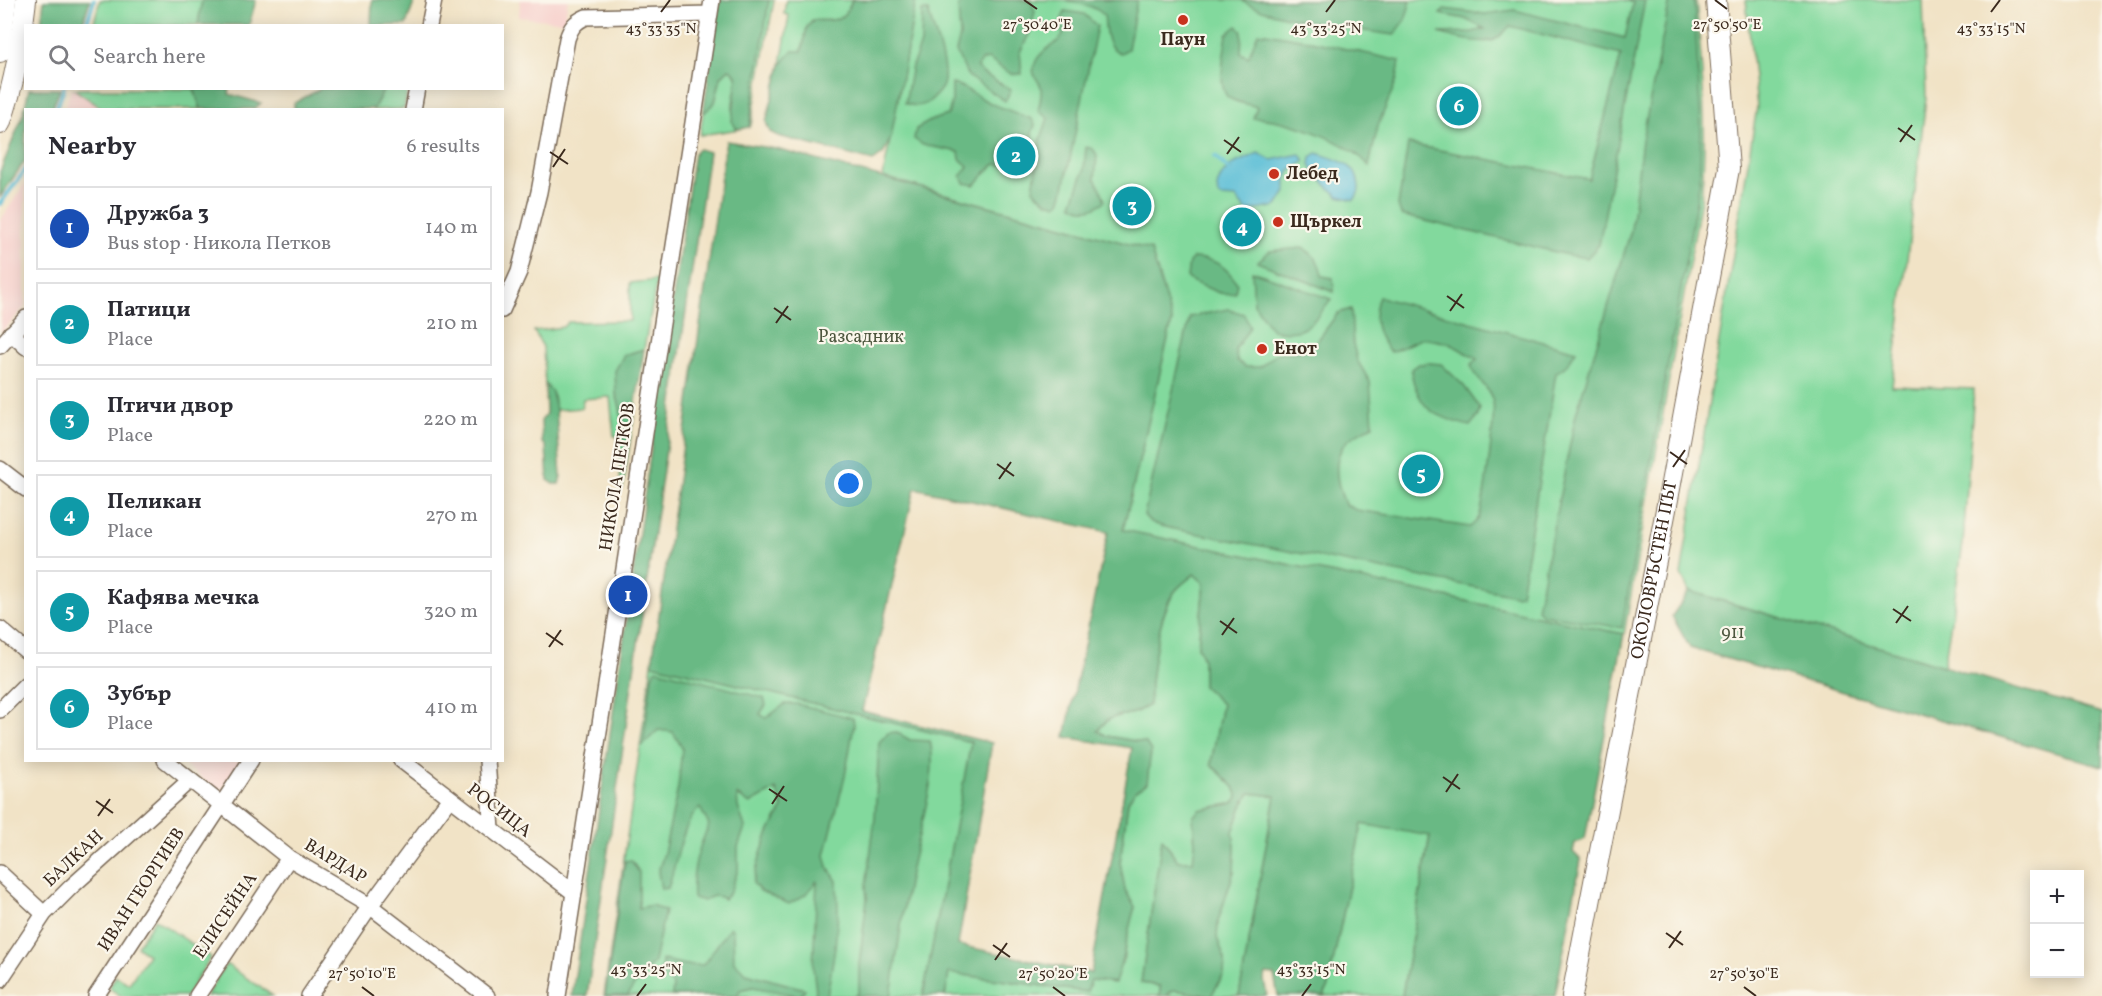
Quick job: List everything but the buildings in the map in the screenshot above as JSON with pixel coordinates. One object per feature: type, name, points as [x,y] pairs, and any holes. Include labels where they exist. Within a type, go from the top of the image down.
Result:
[{"type":"main road","points":[[0,52],[6,0]]},
{"type":"main road","points":[[0,124],[20,53],[26,0]]},
{"type":"main road","name":"ОКОЛОВРЪСТЕН ПЪТ","points":[[1572,996],[1730,169],[1716,0]]},
{"type":"street","points":[[429,24],[434,0]]},
{"type":"street","points":[[504,306],[519,272],[539,192],[571,27],[586,17],[711,7]]},
{"type":"street","name":"НИКОЛА ПЕТКОВ","points":[[558,996],[711,7]]},
{"type":"street","points":[[412,108],[417,90]]},
{"type":"street","points":[[0,346],[24,320]]},
{"type":"street","points":[[11,333],[24,345]]},
{"type":"street","points":[[0,469],[24,487]]},
{"type":"street","points":[[0,629],[24,649]]},
{"type":"street","points":[[0,710],[24,686]]},
{"type":"street","name":"ВАРДАР","points":[[168,762],[289,858],[370,906],[487,996]]},
{"type":"street","points":[[221,805],[250,762]]},
{"type":"street","name":"РОСИЦА","points":[[404,762],[573,892]]},
{"type":"street","points":[[487,762],[492,830]]},
{"type":"street","name":"БАЛКАН","points":[[0,980],[44,914],[190,780]]},
{"type":"street","points":[[309,996],[370,906],[450,798]]},
{"type":"street","name":"ИВАН ГЕОРГИЕВ","points":[[96,996],[221,805]]},
{"type":"street","name":"ЕЛИСЕЙНА","points":[[196,996],[289,858]]},
{"type":"street","points":[[0,873],[44,914]]},
{"type":"shaded area","points":[[520,0],[568,0],[564,22],[519,17]]},
{"type":"shaded area","points":[[71,90],[75,90],[102,108],[65,108]]},
{"type":"shaded area","points":[[24,185],[24,308],[1,333],[0,221]]},
{"type":"shaded area","points":[[180,762],[241,762],[220,792]]},
{"type":"green space","points":[[44,0],[90,0],[82,24],[41,24]]},
{"type":"green space","points":[[100,0],[202,0],[198,24],[94,24]]},
{"type":"green space","points":[[202,0],[256,0],[249,24],[198,24]]},
{"type":"green space","points":[[372,0],[415,0],[406,24],[371,24]]},
{"type":"green space","points":[[720,0],[769,0],[749,127],[740,129],[736,128],[732,121],[737,77],[729,69],[721,77],[715,102],[703,114]]},
{"type":"green space","points":[[769,0],[774,0],[749,127]]},
{"type":"green space","points":[[786,0],[852,0],[842,17],[826,21],[812,20],[807,27],[802,51],[781,65],[789,15],[784,14]]},
{"type":"green space","points":[[852,0],[916,0],[891,138],[883,154],[873,161],[778,136],[770,132],[766,122],[781,65],[792,51],[802,51],[807,27],[813,20],[826,21],[842,16]]},
{"type":"green space","points":[[916,0],[1696,0],[1704,123],[1701,198],[1624,634],[1123,530],[1172,321],[1151,250],[883,177]]},
{"type":"green space","points":[[962,0],[1023,0],[1031,2],[1035,11],[1030,33],[1020,52],[1022,74],[1011,74],[988,59],[981,61],[977,67],[981,72],[1011,90],[1005,101],[968,76],[956,52],[960,36],[958,7]]},
{"type":"green space","points":[[1065,0],[1137,0],[1128,49],[1121,53],[1111,47],[1104,15],[1099,11],[1090,6]]},
{"type":"green space","points":[[1242,0],[1411,0],[1405,21],[1394,35],[1290,17],[1252,6]]},
{"type":"green space","points":[[1624,0],[1645,0],[1599,245],[1587,258],[1401,215],[1398,206],[1408,144],[1589,179],[1621,55],[1510,26],[1498,38],[1491,41],[1451,37],[1439,33],[1472,32],[1485,29],[1465,19],[1440,14],[1444,9],[1485,14],[1514,10],[1625,38],[1633,3]]},
{"type":"green space","points":[[1670,0],[1694,0],[1701,125],[1700,180],[1622,628],[1542,614],[1537,609],[1576,414],[1631,230],[1642,140]]},
{"type":"green space","points":[[1746,0],[1923,0],[1926,98],[1892,386],[1974,389],[1963,544],[1944,666],[1689,591],[1681,575],[1757,107]]},
{"type":"green space","points":[[922,11],[928,11],[940,49],[944,78],[941,89],[931,100],[915,106],[905,103],[912,66],[921,44]]},
{"type":"green space","points":[[1065,11],[1084,14],[1097,26],[1063,193],[1057,205],[1047,202],[1033,190],[1040,142],[1048,118],[1038,111],[1041,87],[1033,70],[1039,56],[1063,35],[1060,24]]},
{"type":"green space","points":[[1237,26],[1242,31],[1241,53],[1248,57],[1258,33],[1266,33],[1400,61],[1397,79],[1378,126],[1369,166],[1360,157],[1332,140],[1282,122],[1253,118],[1257,107],[1229,98],[1223,86],[1223,58],[1227,34]]},
{"type":"green space","points":[[729,69],[737,80],[733,109],[736,128],[740,129],[700,135],[703,114],[715,102],[721,76]]},
{"type":"green space","points":[[952,84],[992,104],[1032,119],[1035,125],[1032,133],[1034,145],[1026,170],[996,164],[974,185],[965,183],[961,176],[968,166],[960,159],[959,152],[923,145],[914,139],[916,129],[932,120],[948,115],[952,101]]},
{"type":"green space","points":[[29,90],[60,90],[52,108],[25,108]]},
{"type":"green space","points":[[75,90],[194,90],[201,108],[102,108]]},
{"type":"green space","points":[[194,90],[230,90],[229,94],[261,103],[255,108],[201,108]]},
{"type":"green space","points":[[318,90],[383,90],[374,108],[294,108],[294,103]]},
{"type":"green space","points":[[383,90],[408,90],[404,108],[374,108]]},
{"type":"green space","points":[[24,111],[24,162],[0,197],[0,172]]},
{"type":"green space","name":"Разсадник","points":[[726,141],[776,149],[1151,250],[1172,321],[1123,530],[1624,634],[1585,839],[1575,843],[1573,852],[1581,860],[1555,996],[1402,996],[1430,836],[1362,824],[1324,996],[1278,996],[1274,975],[1266,974],[1264,980],[1267,996],[1239,996],[1275,796],[1250,793],[1242,806],[1233,832],[1234,871],[1218,921],[1217,938],[1225,959],[1224,974],[1211,996],[1174,990],[1168,993],[1171,996],[1160,996],[1160,986],[1141,983],[1162,838],[1178,861],[1193,861],[1195,844],[1193,817],[1199,810],[1234,803],[1238,797],[1234,787],[1211,764],[1222,704],[1203,686],[1203,659],[1198,647],[1204,583],[1194,574],[1176,590],[1164,612],[1156,644],[1149,705],[1136,712],[1106,721],[1098,731],[1107,736],[1146,743],[1151,751],[1147,783],[1135,791],[1128,801],[1120,862],[1125,890],[1135,907],[1121,964],[1115,983],[1091,980],[1087,992],[949,973],[945,996],[923,996],[971,742],[652,664]],"holes":[[[915,488],[1108,532],[1065,737],[1132,748],[1091,973],[958,945],[992,743],[862,711]]]},
{"type":"green space","points":[[1086,147],[1093,149],[1097,155],[1095,179],[1105,201],[1097,207],[1080,209],[1072,204],[1084,170]]},
{"type":"green space","points":[[699,149],[709,152],[587,996],[572,996],[694,153]]},
{"type":"green space","points":[[1302,248],[1316,259],[1322,276],[1333,278],[1334,292],[1257,262],[1270,251]]},
{"type":"green space","points":[[1193,258],[1213,261],[1224,268],[1237,283],[1235,293],[1219,293],[1189,279],[1187,277],[1189,262]]},
{"type":"green space","points":[[1252,271],[1331,299],[1313,322],[1300,330],[1283,332],[1272,330],[1254,304]]},
{"type":"green space","points":[[657,280],[644,349],[624,355],[616,394],[623,429],[625,475],[621,489],[618,436],[614,436],[610,397],[583,399],[582,408],[556,410],[552,392],[545,384],[543,347],[534,331],[563,327],[568,322],[630,321],[630,283]]},
{"type":"green space","points":[[1379,297],[1576,351],[1567,365],[1556,373],[1521,594],[1515,595],[1164,527],[1155,524],[1144,515],[1190,317],[1228,309],[1244,314],[1250,327],[1235,350],[1237,360],[1245,367],[1260,367],[1277,353],[1301,351],[1315,344],[1338,313],[1351,309],[1353,344],[1357,360],[1370,382],[1373,425],[1348,440],[1338,457],[1338,481],[1345,504],[1356,510],[1470,527],[1478,520],[1484,496],[1493,402],[1472,369],[1471,364],[1477,359],[1449,343],[1423,338],[1391,352],[1376,326],[1375,312]]},
{"type":"green space","points":[[644,349],[625,475],[623,429],[616,394],[615,371],[624,355]]},
{"type":"green space","points":[[1419,364],[1441,364],[1464,386],[1480,408],[1478,416],[1470,426],[1437,414],[1422,401],[1414,385],[1411,369]]},
{"type":"green space","points":[[545,384],[552,392],[556,410],[561,476],[559,484],[548,480],[546,446],[542,442],[541,421],[546,414]]},
{"type":"green space","points":[[1194,574],[1204,583],[1198,647],[1203,659],[1203,686],[1222,704],[1211,764],[1234,787],[1238,797],[1234,803],[1193,817],[1194,861],[1178,862],[1162,839],[1141,983],[1160,986],[1160,996],[945,996],[949,973],[1086,992],[1091,980],[1101,980],[1123,962],[1127,931],[1135,907],[1125,890],[1120,863],[1128,801],[1135,791],[1147,783],[1146,743],[1107,736],[1098,731],[1106,721],[1136,712],[1149,705],[1153,663],[1163,617],[1176,590]]},
{"type":"green space","name":"911","points":[[1689,591],[2102,713],[2102,766],[1690,648],[1672,616]]},
{"type":"green space","points":[[652,664],[972,742],[923,996],[604,996]]},
{"type":"green space","points":[[656,669],[764,698],[766,705],[760,714],[766,718],[785,704],[797,704],[853,718],[854,725],[845,776],[825,855],[828,867],[837,881],[838,913],[827,996],[814,996],[816,991],[813,967],[817,881],[805,895],[789,904],[760,891],[753,883],[764,844],[783,808],[776,789],[750,804],[737,795],[738,807],[745,827],[738,847],[738,870],[730,892],[724,899],[718,896],[704,901],[693,898],[696,860],[709,825],[700,808],[688,823],[668,888],[661,889],[658,872],[678,788],[682,748],[673,732],[658,730],[643,745],[652,676]]},
{"type":"green space","points":[[896,732],[910,740],[930,741],[932,771],[907,888],[891,996],[856,996],[859,991],[859,965],[867,899],[866,887],[875,818],[879,742],[888,733]]},
{"type":"green space","points":[[1250,793],[1275,796],[1239,996],[1171,996],[1168,993],[1174,990],[1193,993],[1225,959],[1217,938],[1218,921],[1234,871],[1233,832],[1242,806]]},
{"type":"green space","points":[[1362,824],[1430,835],[1402,996],[1324,996]]},
{"type":"green space","points":[[631,860],[639,872],[639,908],[652,905],[665,911],[654,962],[628,996],[605,996],[625,861]]},
{"type":"green space","points":[[155,919],[211,957],[186,996],[121,996],[109,988],[116,976],[129,984],[148,955],[137,946]]},
{"type":"green space","points":[[730,927],[733,931],[734,962],[746,973],[805,989],[800,996],[753,987],[740,990],[737,996],[672,996],[673,985],[661,976],[662,960],[687,965],[703,965]]},
{"type":"green space","points":[[226,964],[273,996],[206,996]]},
{"type":"water","points":[[1258,153],[1271,160],[1300,154],[1304,162],[1290,171],[1286,179],[1286,192],[1277,206],[1247,212],[1236,198],[1221,197],[1217,191],[1218,184],[1225,171],[1232,171],[1229,167],[1231,165]]},
{"type":"water","points":[[1317,153],[1342,162],[1353,169],[1359,186],[1354,200],[1338,196],[1315,174],[1310,165],[1311,157]]},
{"type":"waterway","points":[[87,24],[94,0]]},
{"type":"waterway","points":[[57,108],[63,90]]},
{"type":"waterway","points":[[1215,156],[1231,172]]},
{"type":"waterway","points":[[0,204],[24,172]]},
{"type":"place","name":"Паун","points":[[1183,20]]},
{"type":"place","name":"Зубър","points":[[1459,106]]},
{"type":"place","name":"Патици","points":[[1016,156]]},
{"type":"place","name":"Лебед","points":[[1274,174]]},
{"type":"place","name":"Птичи двор","points":[[1132,206]]},
{"type":"place","name":"Щъркел","points":[[1278,222]]},
{"type":"place","name":"Пеликан","points":[[1242,227]]},
{"type":"place","name":"Енот","points":[[1262,349]]},
{"type":"place","name":"Кафява мечка","points":[[1421,474]]},
{"type":"place","name":"Дружба 3","points":[[628,595]]}]
